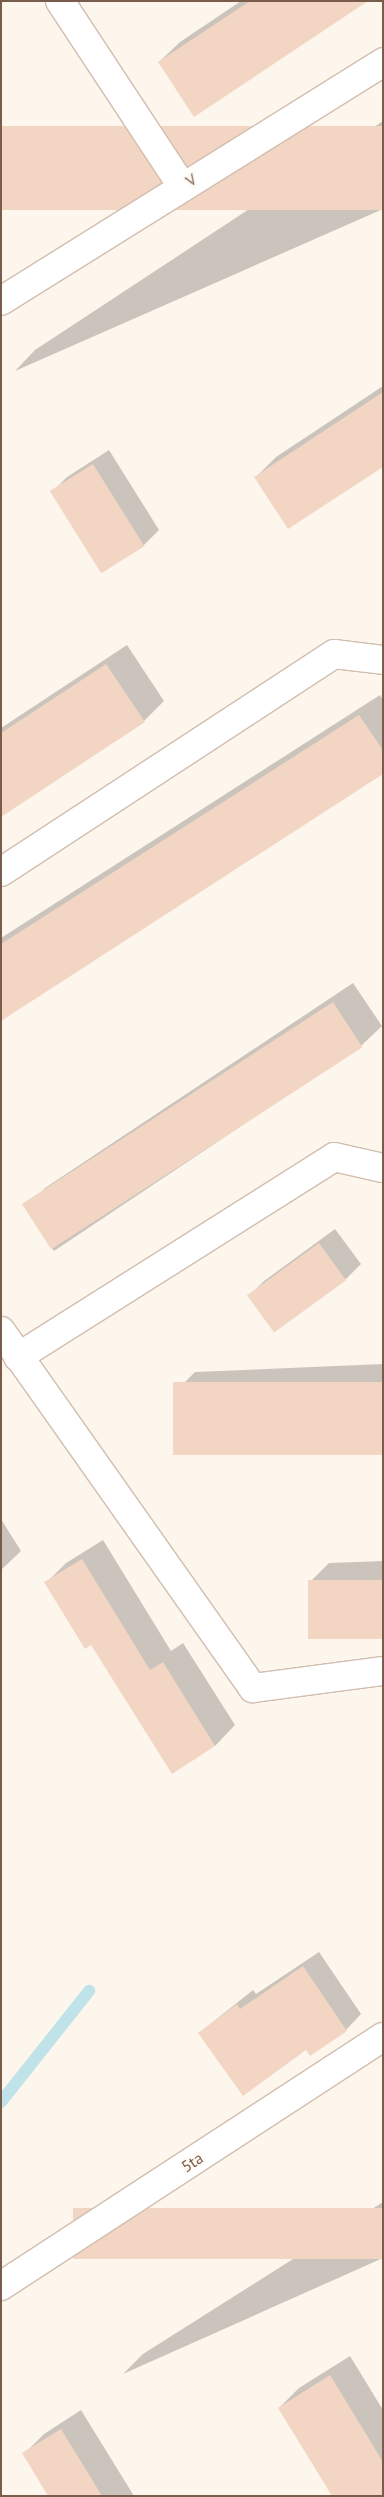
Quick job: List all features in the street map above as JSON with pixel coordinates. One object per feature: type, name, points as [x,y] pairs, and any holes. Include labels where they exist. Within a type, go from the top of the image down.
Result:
[{"type":"street","points":[[60,1],[182,186]]},
{"type":"street","name":"V","points":[[1,301],[383,62]]},
{"type":"street","points":[[1,872],[334,654],[383,660]]},
{"type":"street","points":[[18,1357],[334,1157],[383,1168]]},
{"type":"street","points":[[1,1331],[254,1688],[383,1671]]},
{"type":"street","name":"5ta","points":[[1,2286],[383,2037]]},
{"type":"building","points":[[250,1],[368,1],[194,117],[158,62]]},
{"type":"building","points":[[1,126],[383,126],[383,210],[1,210]]},
{"type":"building","points":[[383,392],[383,467],[288,529],[254,477]]},
{"type":"building","points":[[93,464],[144,546],[101,573],[50,491]]},
{"type":"building","points":[[106,664],[145,722],[1,817],[1,733]]},
{"type":"building","points":[[359,715],[383,750],[383,774],[1,1021],[1,944]]},
{"type":"building","points":[[333,1002],[362,1047],[51,1249],[22,1204]]},
{"type":"building","points":[[319,1243],[346,1280],[274,1333],[247,1295]]},
{"type":"building","points":[[173,1382],[383,1382],[383,1455],[173,1455]]},
{"type":"building","points":[[82,1559],[150,1670],[163,1662],[215,1746],[172,1774],[91,1645],[85,1649],[44,1582]]},
{"type":"building","points":[[308,1580],[383,1580],[383,1639],[308,1639]]},
{"type":"building","points":[[303,1966],[347,2031],[310,2056],[306,2050],[243,2096],[198,2033],[237,2004],[240,2009]]},
{"type":"building","points":[[73,2208],[383,2208],[383,2259],[73,2259]]},
{"type":"building","points":[[330,2375],[383,2462],[383,2496],[332,2496],[278,2408]]},
{"type":"building","points":[[61,2429],[102,2496],[48,2496],[22,2453]]},
{"type":"waterway","points":[[1,2102],[89,1991]]}]
